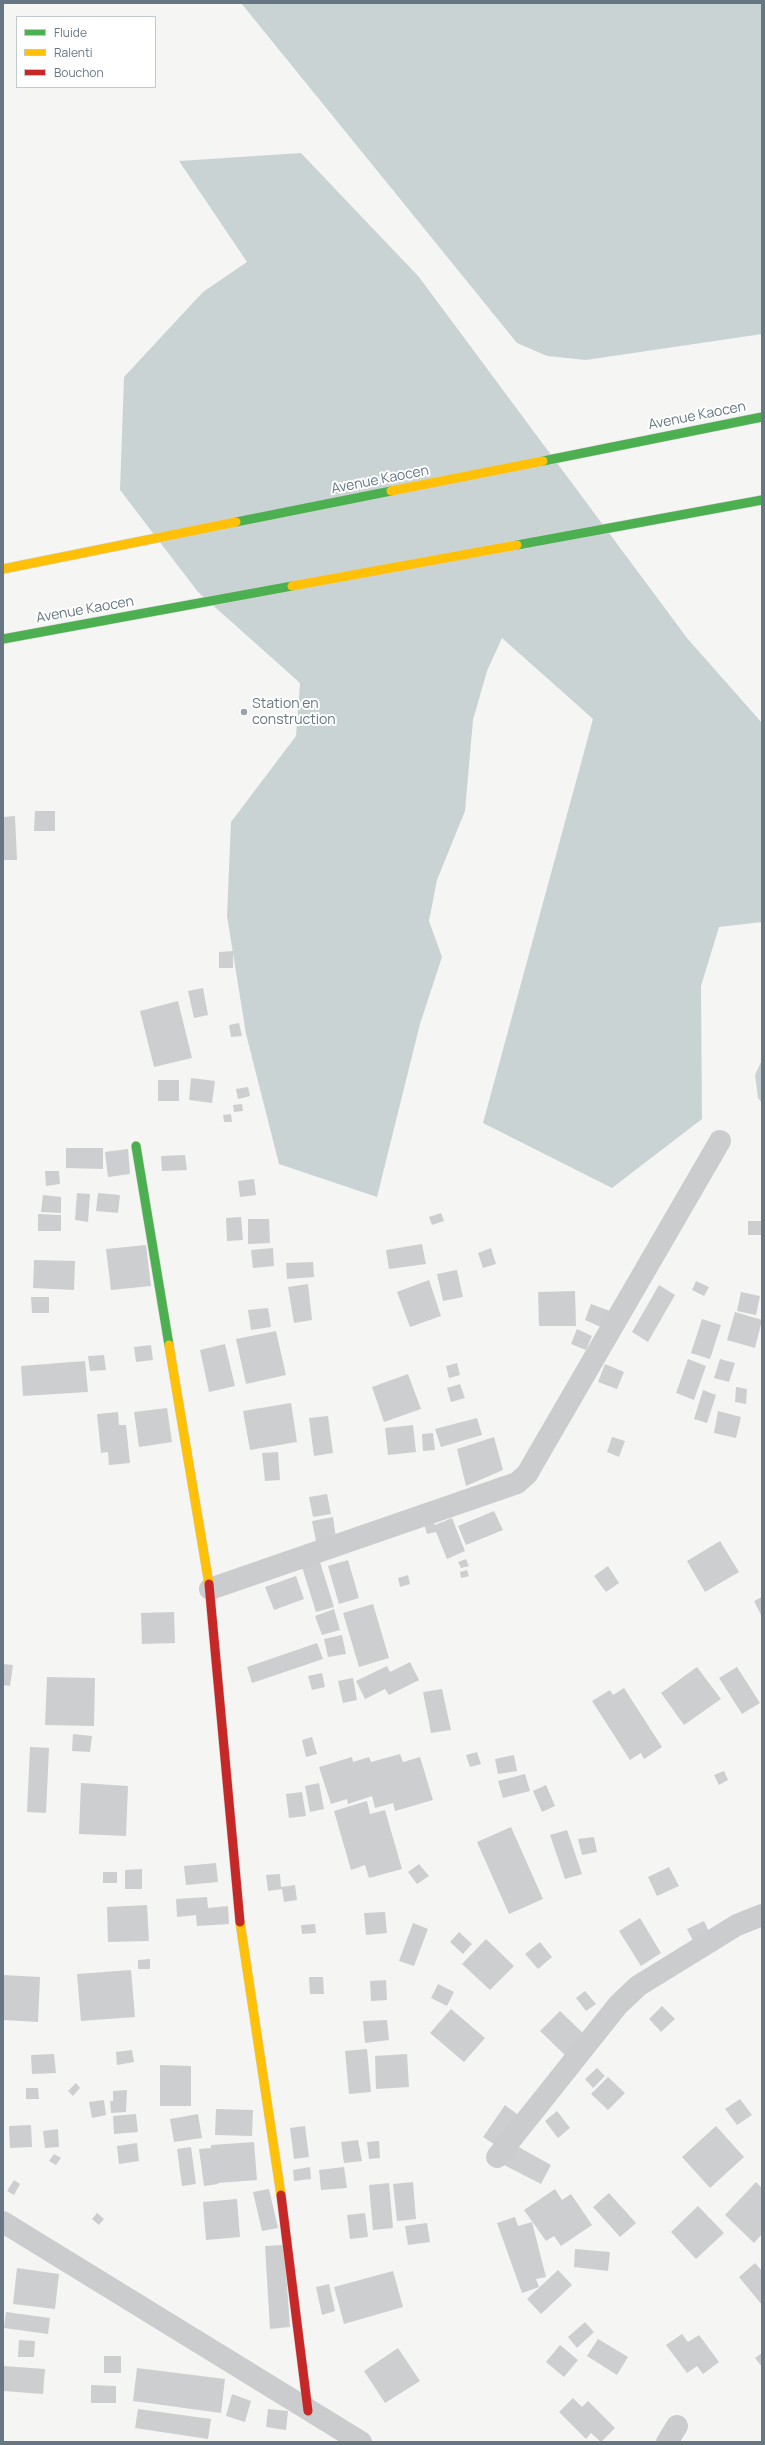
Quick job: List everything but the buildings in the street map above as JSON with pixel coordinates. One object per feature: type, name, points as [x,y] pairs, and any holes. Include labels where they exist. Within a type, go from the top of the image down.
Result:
[{"type":"main road","name":"Avenue Kaocen","points":[[3,569],[762,417]]},
{"type":"main road","name":"Avenue Kaocen","points":[[3,639],[762,500]]},
{"type":"main road","points":[[136,1146],[210,1589],[242,1946],[283,2210],[308,2411]]},
{"type":"street","points":[[210,1589],[517,1483],[527,1474],[720,1141]]},
{"type":"street","points":[[497,2158],[618,2005],[638,1986],[736,1925],[762,1915]]},
{"type":"street","points":[[3,2222],[308,2411],[361,2442]]},
{"type":"shaded area","points":[[241,3],[762,3],[762,334],[586,360],[547,356],[517,343]]},
{"type":"shaded area","points":[[301,153],[419,277],[687,638],[762,723],[762,922],[719,927],[701,986],[702,1119],[612,1188],[483,1123],[593,719],[502,638],[487,671],[473,720],[465,811],[437,880],[429,921],[442,957],[420,1024],[377,1197],[279,1164],[246,1034],[227,916],[231,822],[296,736],[300,683],[198,592],[120,490],[124,377],[203,292],[247,262],[179,161]]},
{"type":"shaded area","points":[[762,1060],[762,1103],[758,1098],[755,1075]]},
{"type":"traffic: fast","points":[[543,461],[762,417]]},
{"type":"traffic: fast","points":[[236,522],[391,491]]},
{"type":"traffic: fast","points":[[517,545],[762,500]]},
{"type":"traffic: fast","points":[[3,639],[292,586]]},
{"type":"traffic: fast","points":[[136,1146],[169,1345]]},
{"type":"traffic: slow","points":[[391,491],[543,461]]},
{"type":"traffic: slow","points":[[3,569],[236,522]]},
{"type":"traffic: slow","points":[[292,586],[517,545]]},
{"type":"traffic: slow","points":[[169,1345],[209,1584]]},
{"type":"traffic: slow","points":[[240,1922],[281,2195]]},
{"type":"traffic: jam","points":[[209,1584],[240,1922]]},
{"type":"traffic: jam","points":[[281,2195],[308,2411]]},
{"type":"place","name":"Station en construction","points":[[244,712]]}]
